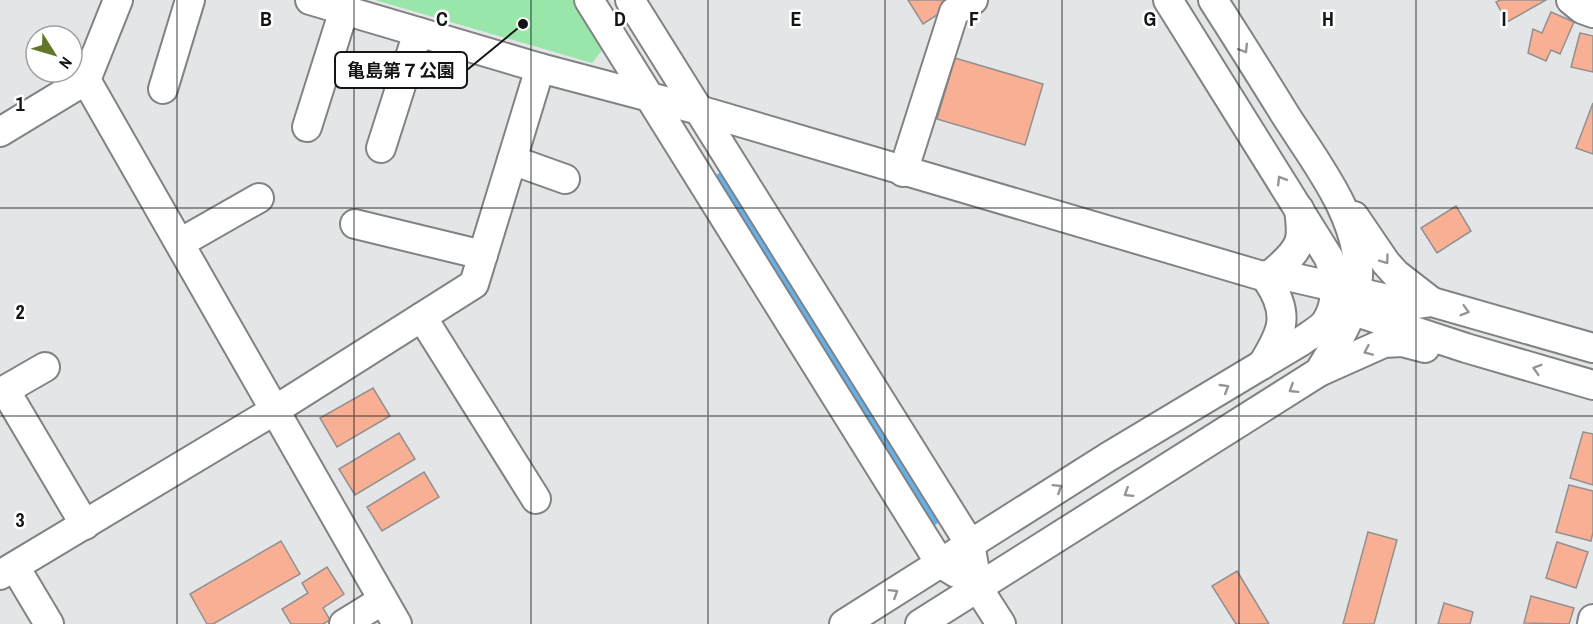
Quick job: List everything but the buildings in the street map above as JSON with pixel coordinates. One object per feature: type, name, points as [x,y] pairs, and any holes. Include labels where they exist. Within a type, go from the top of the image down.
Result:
[{"type":"street","points":[[0,132],[86,80],[118,0]]},
{"type":"street","points":[[163,89],[190,0]]},
{"type":"street","points":[[310,0],[540,68],[699,110],[1267,278],[1286,290],[1345,299],[1418,304],[1432,302]]},
{"type":"street","points":[[589,0],[940,563],[978,588]]},
{"type":"street","points":[[630,0],[970,544],[978,588],[1001,624]]},
{"type":"street","points":[[903,171],[954,12],[973,0]]},
{"type":"street","points":[[1168,0],[1329,258],[1345,299],[1348,324],[1319,372]]},
{"type":"street","points":[[1213,0],[1337,197],[1361,224],[1386,263],[1396,274],[1432,302],[1593,348]]},
{"type":"street","points":[[1571,0],[1582,9],[1593,13]]},
{"type":"street","points":[[307,127],[344,10]]},
{"type":"street","points":[[381,148],[418,32]]},
{"type":"street","points":[[49,624],[7,571],[274,410],[474,285],[540,68]]},
{"type":"street","points":[[86,80],[390,612],[344,624]]},
{"type":"street","points":[[512,160],[565,179]]},
{"type":"street","points":[[844,624],[1108,457],[1261,367],[1318,329],[1345,299],[1358,265],[1356,247],[1337,197]]},
{"type":"street","points":[[180,243],[259,198]]},
{"type":"street","points":[[1267,278],[1284,263],[1301,238],[1299,209]]},
{"type":"street","points":[[355,224],[483,255]]},
{"type":"street","points":[[1261,367],[1278,339],[1281,329],[1282,309],[1277,294],[1267,278]]},
{"type":"street","points":[[1345,299],[1466,348],[1593,385]]},
{"type":"street","points":[[422,317],[536,499]]},
{"type":"street","points":[[920,624],[1319,372],[1384,344],[1402,342],[1431,349],[1466,348]]},
{"type":"street","points":[[45,367],[6,390],[85,525]]},
{"type":"street","points":[[1592,624],[1593,619]]},
{"type":"green space","points":[[375,0],[573,0],[603,49],[592,63]]},
{"type":"water","points":[[725,170],[943,520],[930,528],[714,176]]},
{"type":"place","name":"亀島第７公園","points":[[523,24]]}]
